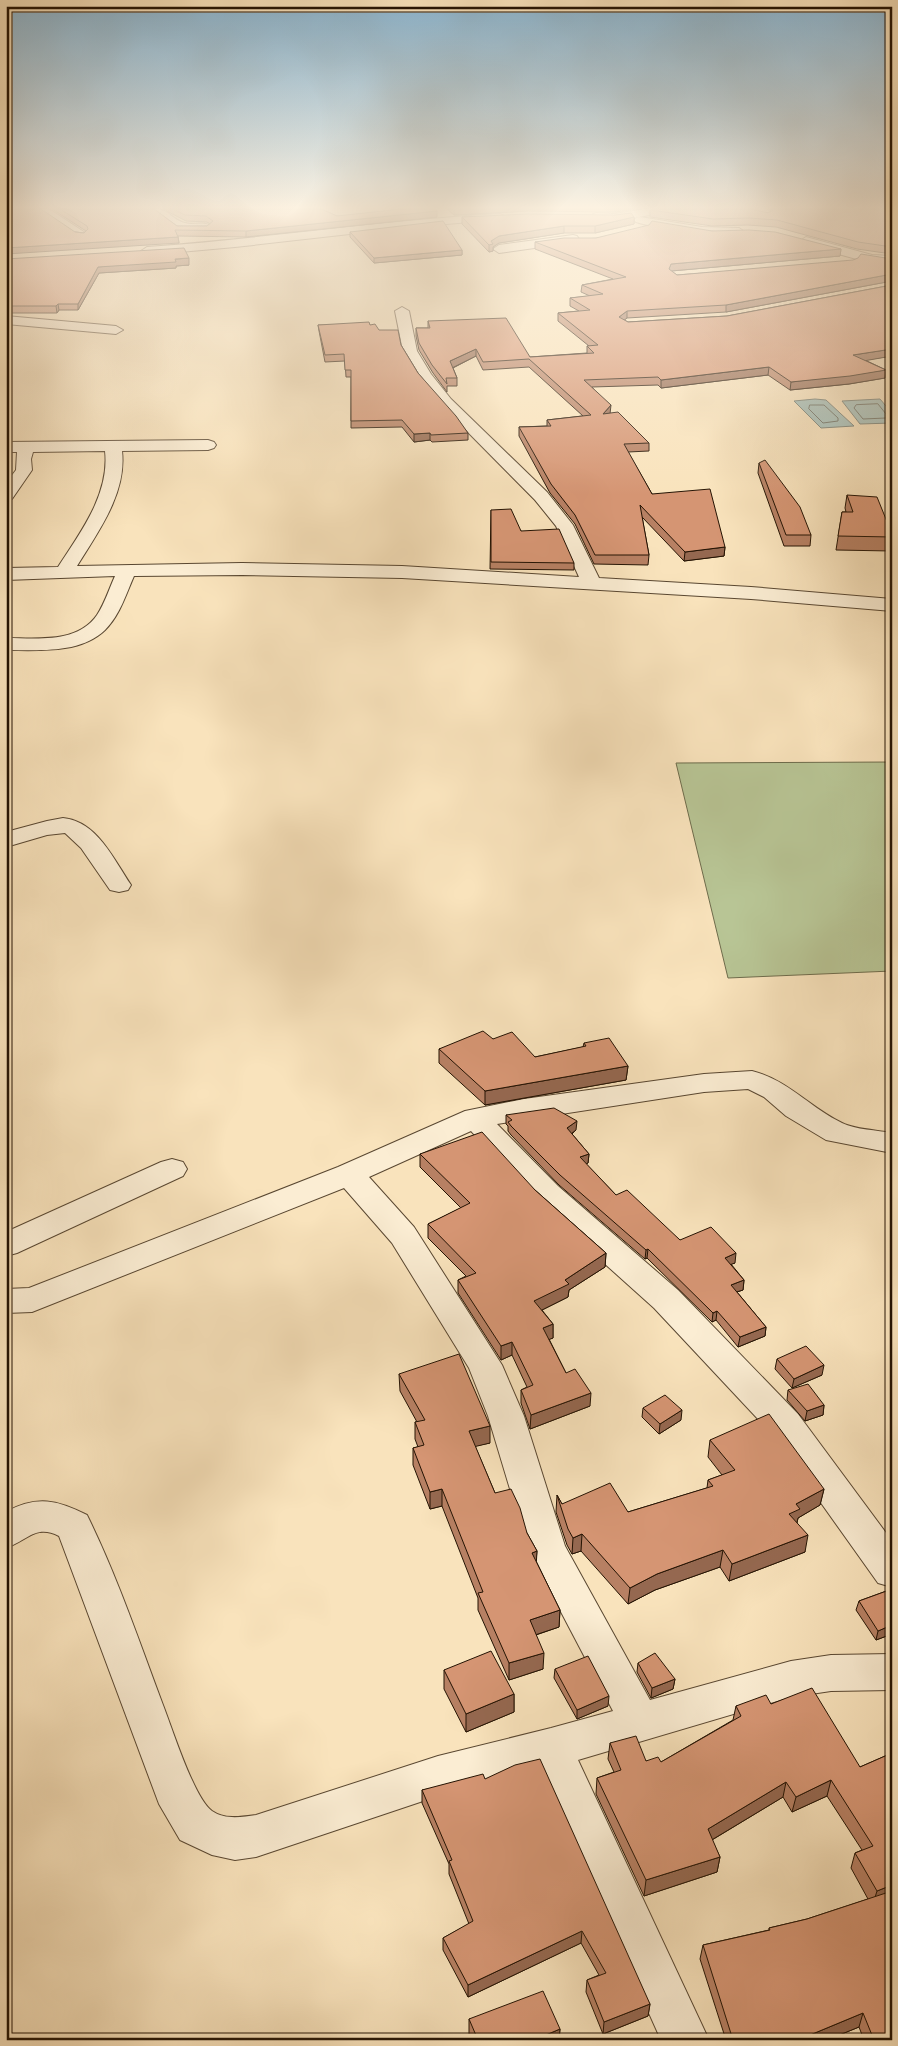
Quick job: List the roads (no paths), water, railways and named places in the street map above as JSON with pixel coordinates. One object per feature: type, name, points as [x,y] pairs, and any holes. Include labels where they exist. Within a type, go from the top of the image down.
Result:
[{"type":"street","points":[[402,312],[410,351],[425,376],[446,402],[496,449],[541,496],[564,525],[592,584]]},
{"type":"street","points":[[6,320],[116,330]]},
{"type":"street","points":[[6,447],[208,445]]},
{"type":"street","points":[[6,494],[24,470],[23,459],[26,446]]},
{"type":"street","points":[[64,572],[107,498],[116,458],[112,446]]},
{"type":"street","points":[[6,574],[127,570],[279,569],[402,572],[743,593],[892,606]]},
{"type":"street","points":[[6,644],[66,642],[88,634],[100,624],[127,570]]},
{"type":"street","points":[[6,840],[48,829],[70,826],[83,836],[119,885]]},
{"type":"street","points":[[6,1301],[32,1300],[349,1174],[475,1118],[572,1101],[638,1094],[704,1083],[752,1080],[774,1090],[796,1109],[836,1133],[892,1143]]},
{"type":"street","points":[[475,1118],[547,1194],[666,1299],[785,1424],[892,1571]]},
{"type":"street","points":[[6,1245],[172,1169]]},
{"type":"street","points":[[349,1174],[403,1236],[485,1365],[506,1416],[547,1549],[640,1722]]},
{"type":"street","points":[[6,1532],[28,1517],[46,1515],[59,1518],[74,1526],[112,1621],[174,1790],[195,1825],[212,1834],[235,1838],[256,1836],[438,1776],[551,1748],[791,1679],[831,1673],[892,1672]]},
{"type":"street","points":[[551,1748],[685,2040]]},
{"type":"water","points":[[880,399],[892,413],[892,423],[860,424],[842,401]]},
{"type":"water","points":[[826,400],[854,426],[821,428],[794,401]]}]
